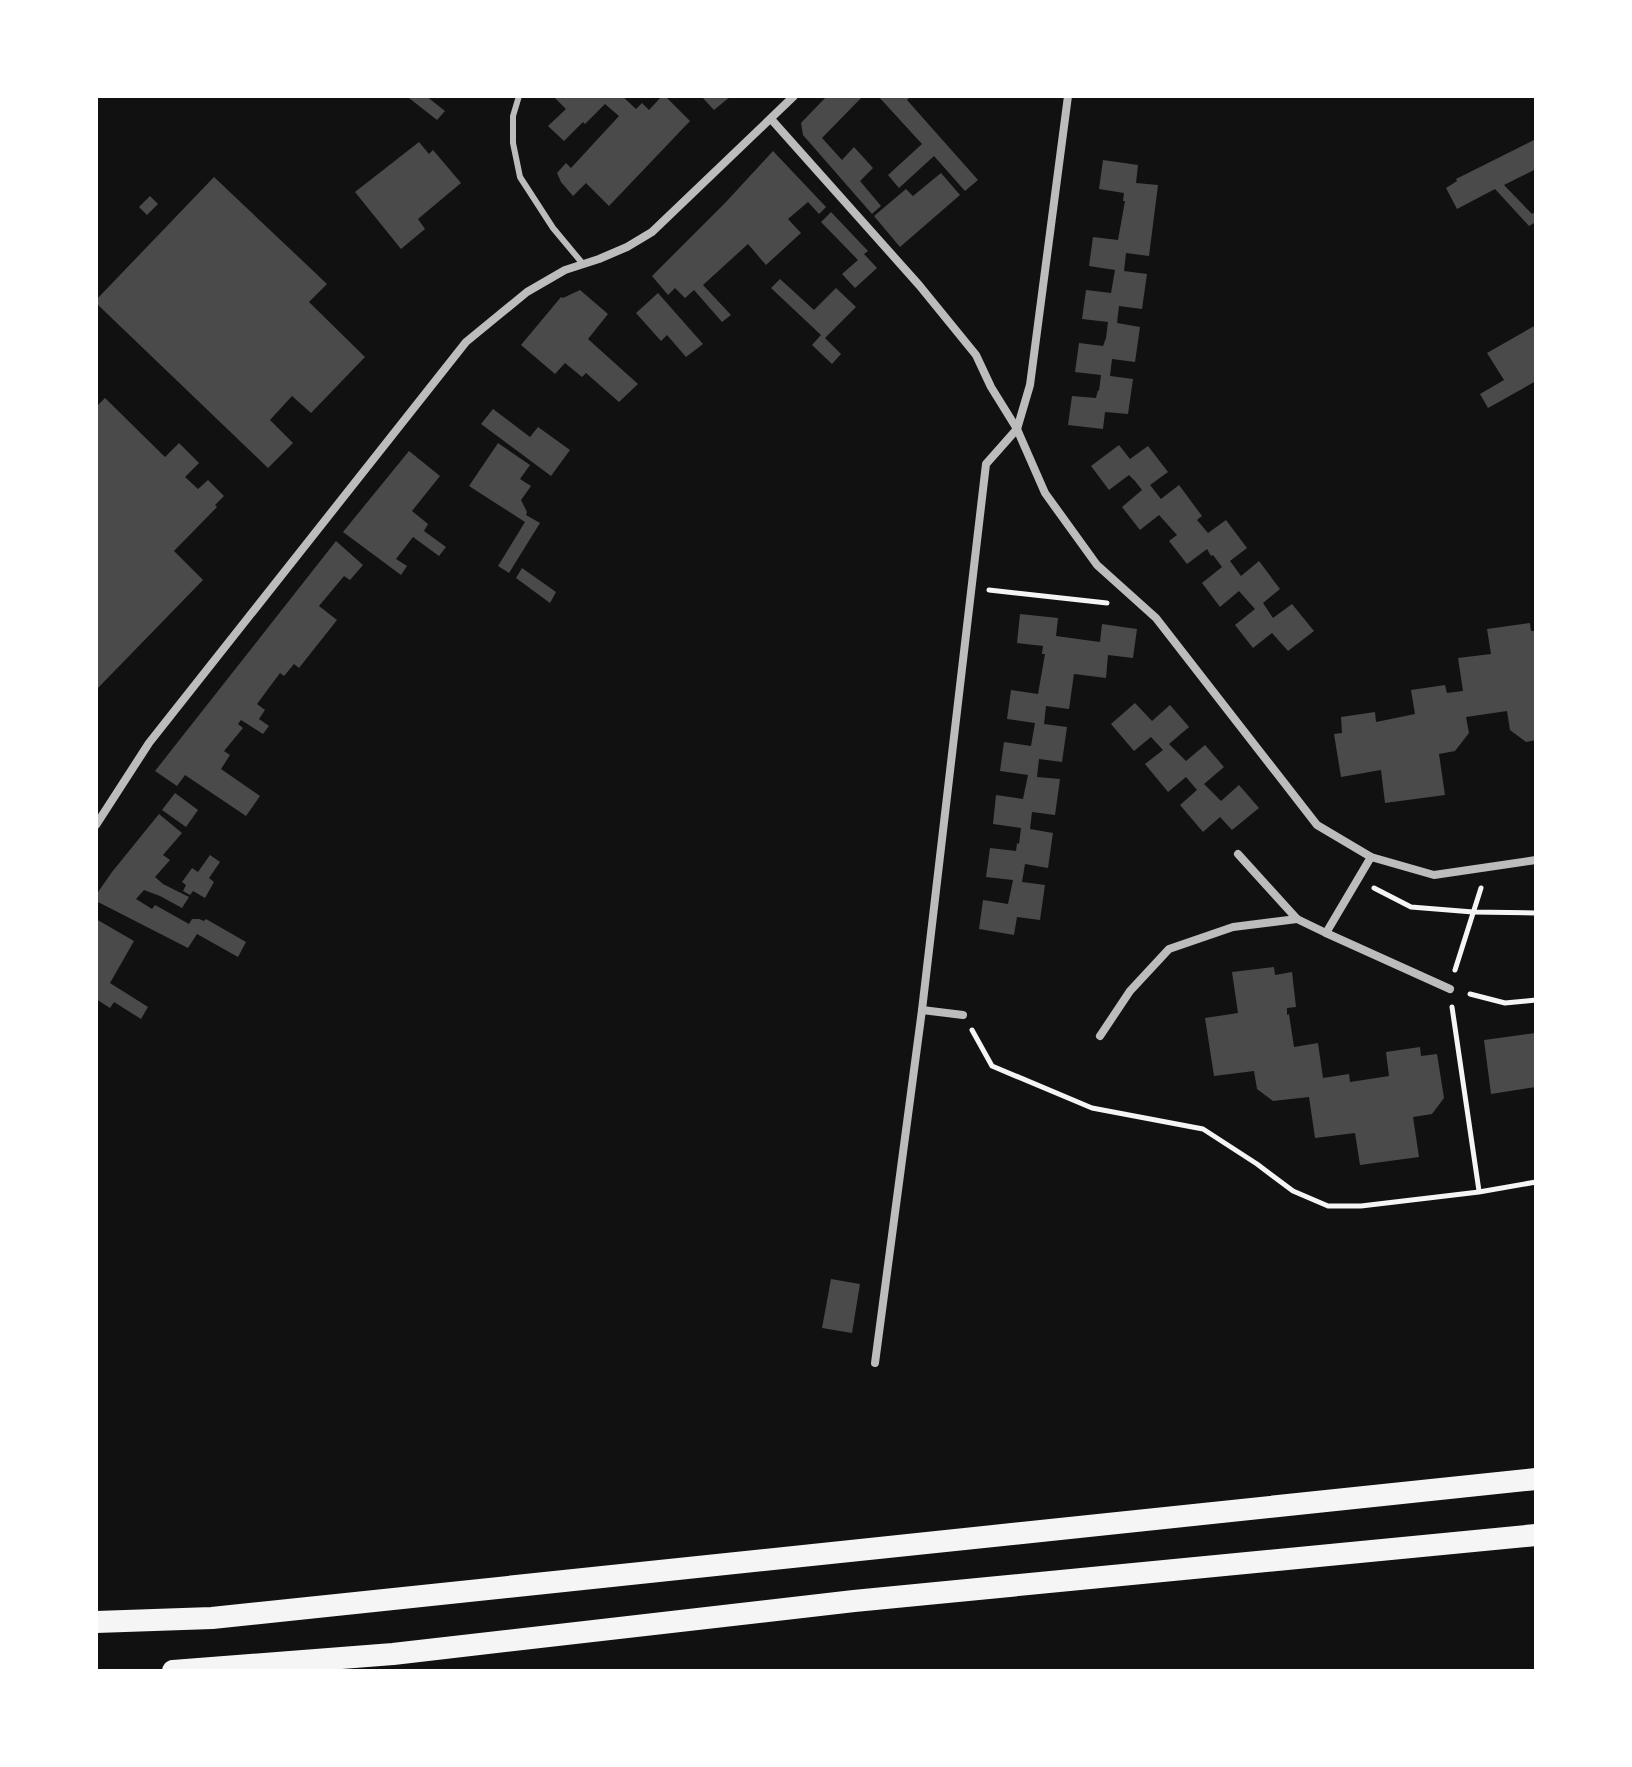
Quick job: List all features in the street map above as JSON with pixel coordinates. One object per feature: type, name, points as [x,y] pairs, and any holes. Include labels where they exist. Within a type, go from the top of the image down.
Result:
[{"type":"highway","points":[[96,1622],[212,1618],[1536,1479]]},
{"type":"highway","points":[[173,1671],[393,1654],[854,1601],[1536,1535]]},
{"type":"street","points":[[96,825],[149,743],[466,342],[527,292],[565,270],[627,247],[652,232],[794,96]]},
{"type":"street","points":[[875,1363],[922,1010],[986,464],[1017,429],[1030,385],[1068,96]]},
{"type":"street","points":[[771,119],[919,285],[976,355],[1017,429],[1045,493],[1097,565],[1156,618],[1317,825],[1371,857],[1434,875],[1536,860]]},
{"type":"street","points":[[1238,854],[1297,919],[1450,989]]},
{"type":"street","points":[[1326,933],[1371,857]]},
{"type":"street","points":[[1100,1036],[1130,991],[1169,949],[1233,927],[1297,919]]},
{"type":"street","points":[[922,1010],[963,1015]]},
{"type":"lane","points":[[519,96],[513,116],[513,143],[520,177],[553,228],[583,264]]},
{"type":"path","points":[[972,588],[1143,607]]},
{"type":"path","points":[[1479,1192],[1450,989],[1487,868]]},
{"type":"path","points":[[1357,880],[1411,907],[1536,913]]},
{"type":"path","points":[[1450,989],[1505,1003],[1536,1000]]},
{"type":"path","points":[[963,1015],[992,1066],[1092,1108],[1203,1129],[1293,1191],[1328,1206],[1361,1206],[1536,1182]]},
{"type":"building","points":[[426,96],[445,111],[437,120],[409,98]]},
{"type":"building","points":[[553,96],[622,96],[636,109],[642,103],[649,110],[665,96],[690,121],[609,206],[586,183],[573,196],[557,173],[566,163],[571,168],[619,116],[605,104],[564,141],[548,126],[566,109]]},
{"type":"building","points":[[701,96],[731,96],[714,110]]},
{"type":"building","points":[[827,96],[863,96],[822,138],[842,160],[854,147],[873,168],[860,181],[881,206],[872,214],[803,135],[801,123]]},
{"type":"building","points":[[878,96],[911,96],[907,100],[978,180],[965,191],[934,156],[899,188],[888,175],[922,144]]},
{"type":"building","points":[[1536,139],[1536,169],[1504,185],[1532,214],[1536,211],[1536,222],[1529,226],[1495,189],[1457,209],[1446,188],[1456,179]]},
{"type":"building","points":[[419,142],[429,154],[433,150],[461,183],[418,219],[425,229],[401,249],[355,192]]},
{"type":"building","points":[[773,151],[826,207],[819,214],[808,202],[788,219],[801,233],[766,265],[748,244],[703,285],[731,315],[722,322],[694,290],[685,298],[675,288],[668,295],[652,276]]},
{"type":"building","points":[[1103,160],[1138,165],[1136,183],[1158,185],[1149,256],[1126,253],[1124,271],[1147,274],[1142,309],[1119,306],[1117,323],[1140,327],[1135,362],[1112,359],[1110,376],[1133,379],[1128,414],[1105,412],[1103,429],[1068,425],[1072,396],[1096,398],[1099,391],[1101,375],[1075,372],[1079,343],[1103,346],[1106,338],[1108,322],[1082,319],[1086,290],[1111,293],[1115,270],[1089,266],[1093,237],[1118,240],[1125,201],[1124,193],[1099,189]]},
{"type":"building","points":[[941,173],[960,195],[900,247],[874,216],[906,189],[913,196]]},
{"type":"building","points":[[214,177],[327,284],[309,302],[365,357],[311,413],[292,396],[270,420],[293,443],[268,468],[96,303]]},
{"type":"building","points":[[150,196],[158,204],[147,215],[139,207]]},
{"type":"building","points":[[831,212],[868,251],[864,254],[877,268],[855,288],[842,274],[858,260],[821,222]]},
{"type":"building","points":[[780,279],[814,310],[836,288],[856,307],[825,338],[841,354],[832,364],[812,345],[821,335],[771,288]]},
{"type":"building","points":[[580,290],[608,314],[588,339],[638,384],[619,402],[586,373],[582,377],[565,363],[555,374],[521,345],[561,297]]},
{"type":"building","points":[[658,293],[703,344],[686,357],[667,335],[661,341],[636,313]]},
{"type":"building","points":[[1536,325],[1536,381],[1488,408],[1480,394],[1504,380],[1487,353]]},
{"type":"building","points":[[105,398],[165,457],[179,443],[199,463],[185,477],[198,489],[208,480],[224,496],[174,551],[203,580],[96,690],[96,407]]},
{"type":"building","points":[[493,409],[530,437],[538,427],[570,450],[551,476],[481,424]]},
{"type":"building","points":[[498,443],[530,465],[520,479],[531,486],[521,500],[526,515],[540,523],[509,573],[498,566],[525,522],[469,486]]},
{"type":"building","points":[[1119,445],[1130,459],[1148,446],[1168,472],[1150,485],[1161,499],[1179,485],[1202,516],[1197,520],[1208,533],[1226,520],[1247,548],[1230,561],[1241,576],[1259,561],[1280,589],[1263,603],[1273,618],[1292,604],[1314,631],[1288,651],[1272,633],[1253,648],[1235,625],[1255,609],[1239,591],[1220,607],[1202,583],[1222,567],[1213,555],[1207,549],[1187,564],[1169,541],[1177,535],[1159,515],[1140,530],[1122,507],[1142,490],[1129,475],[1109,490],[1091,466]]},
{"type":"building","points":[[409,451],[440,476],[412,511],[428,524],[424,531],[446,547],[439,556],[413,537],[396,559],[407,566],[401,575],[343,532]]},
{"type":"building","points":[[336,541],[363,565],[350,580],[344,576],[319,606],[337,620],[299,668],[294,664],[284,676],[280,673],[257,704],[265,710],[259,719],[269,726],[263,734],[241,720],[238,724],[243,728],[224,751],[230,755],[221,769],[260,796],[246,816],[185,775],[177,786],[155,771]]},
{"type":"building","points":[[522,568],[556,592],[550,603],[516,578]]},
{"type":"building","points":[[1020,614],[1058,618],[1056,636],[1100,642],[1102,624],[1137,629],[1133,658],[1108,655],[1106,678],[1074,674],[1069,709],[1046,706],[1044,724],[1067,727],[1062,762],[1039,759],[1037,777],[1060,779],[1055,815],[1032,812],[1030,829],[1053,833],[1048,868],[1025,864],[1022,882],[1045,885],[1040,920],[1017,917],[1014,935],[979,929],[983,900],[1008,904],[1013,880],[986,877],[990,848],[1016,851],[1019,844],[1021,828],[993,824],[996,795],[1023,799],[1028,775],[1000,771],[1004,742],[1031,746],[1035,723],[1007,719],[1011,690],[1038,694],[1045,654],[1042,654],[1043,646],[1017,643]]},
{"type":"building","points":[[1530,623],[1531,631],[1536,631],[1536,740],[1526,742],[1510,730],[1507,711],[1466,717],[1469,733],[1455,751],[1439,754],[1445,795],[1385,803],[1381,770],[1341,777],[1334,734],[1342,733],[1341,717],[1375,712],[1376,722],[1415,714],[1411,690],[1445,685],[1447,693],[1463,691],[1458,658],[1491,654],[1487,629]]},
{"type":"building","points":[[1135,703],[1152,721],[1170,705],[1189,727],[1169,744],[1186,761],[1205,745],[1224,767],[1204,784],[1221,801],[1239,785],[1259,808],[1232,830],[1220,817],[1203,832],[1180,805],[1197,790],[1186,777],[1168,792],[1145,764],[1163,750],[1151,737],[1134,751],[1111,724]]},
{"type":"building","points":[[175,793],[198,810],[186,827],[162,810]]},
{"type":"building","points":[[159,814],[182,833],[163,855],[170,860],[155,877],[189,897],[182,908],[144,890],[136,899],[152,909],[155,905],[189,924],[192,919],[206,919],[246,942],[238,957],[197,934],[188,948],[96,901],[96,895],[112,872]]},
{"type":"building","points":[[210,855],[220,862],[209,878],[214,882],[205,898],[193,891],[190,895],[183,891],[186,885],[182,882],[192,868],[198,872]]},
{"type":"building","points":[[96,919],[134,941],[110,983],[148,1007],[141,1019],[114,1002],[110,1008],[96,999]]},
{"type":"building","points":[[1274,967],[1275,975],[1292,972],[1296,1007],[1287,1008],[1287,1015],[1294,1047],[1318,1043],[1323,1078],[1349,1074],[1350,1082],[1389,1076],[1386,1052],[1420,1047],[1421,1056],[1437,1054],[1444,1098],[1432,1114],[1413,1117],[1419,1157],[1360,1165],[1355,1133],[1315,1138],[1309,1097],[1273,1101],[1257,1089],[1254,1071],[1214,1076],[1205,1018],[1238,1013],[1232,972]]},
{"type":"building","points":[[1536,1033],[1536,1087],[1491,1094],[1484,1040]]},
{"type":"building","points":[[831,1279],[860,1284],[852,1333],[822,1328]]}]
